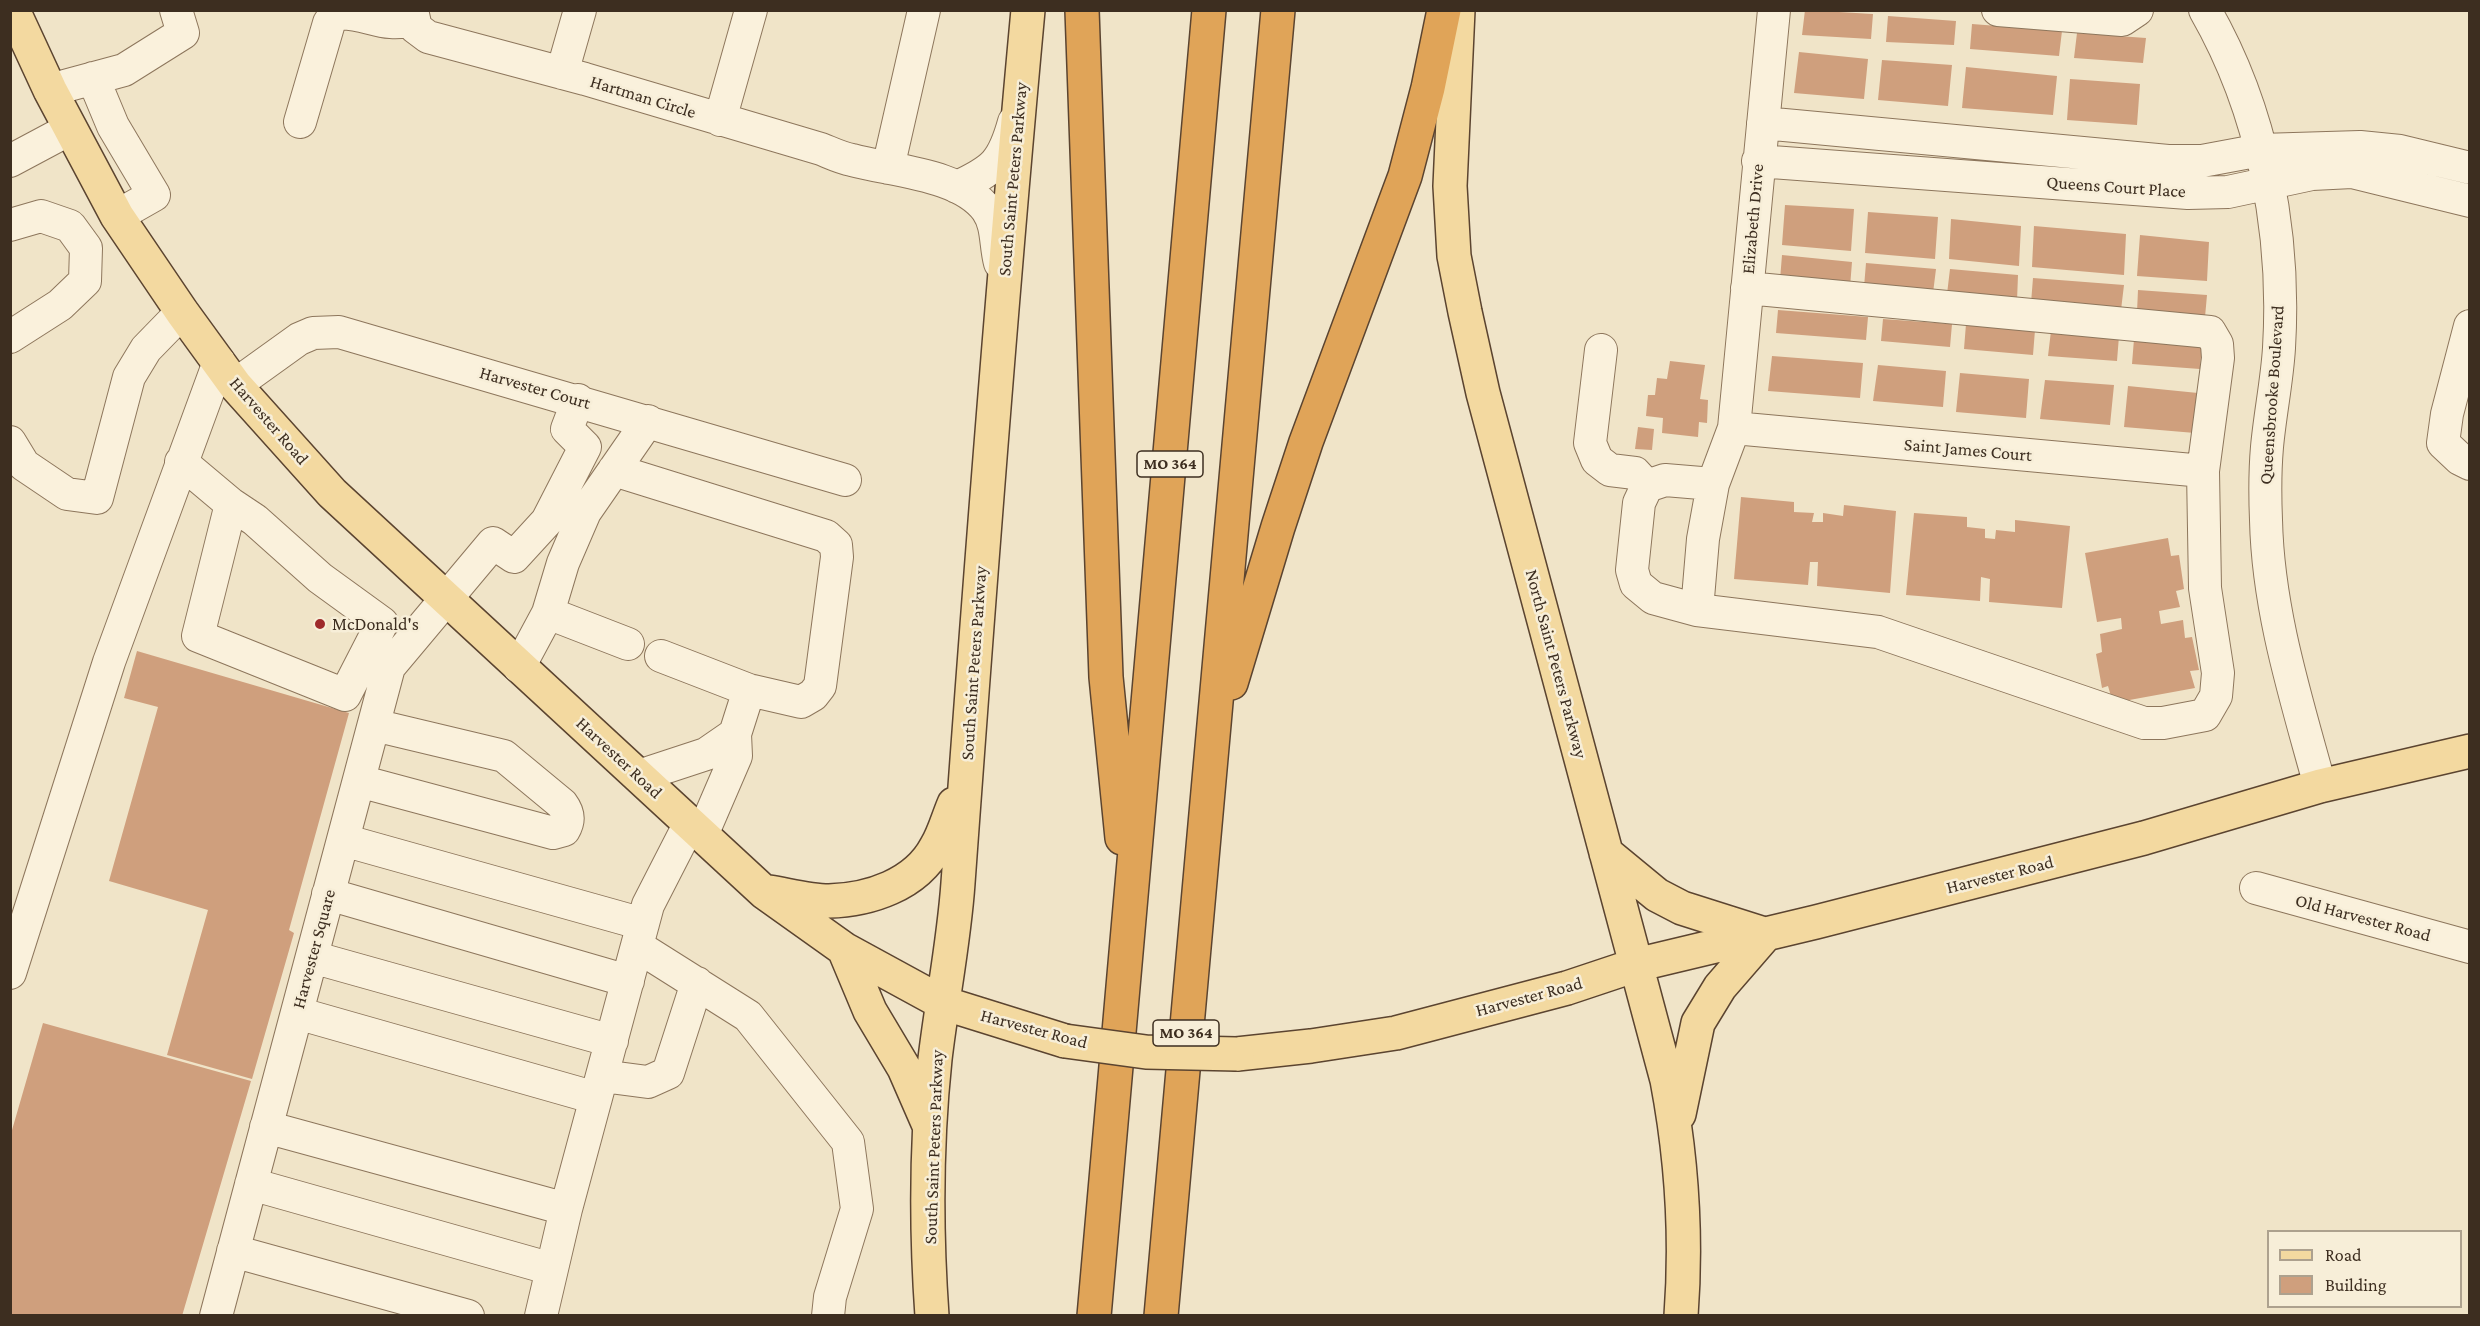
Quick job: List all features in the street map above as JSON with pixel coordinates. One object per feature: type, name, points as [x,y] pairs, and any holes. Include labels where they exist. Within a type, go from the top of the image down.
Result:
[{"type":"highway","points":[[1082,10],[1106,677],[1130,917]]},
{"type":"highway","name":"MO 364","points":[[1094,1316],[1209,10]]},
{"type":"highway","name":"MO 364","points":[[1161,1316],[1278,10]]},
{"type":"highway","points":[[1211,751],[1302,453],[1405,176],[1428,88],[1444,10]]},
{"type":"main road","name":"South Saint Peters Parkway","points":[[932,1316],[928,1220],[935,1059],[954,932],[1028,10]]},
{"type":"main road","name":"North Saint Peters Parkway","points":[[1458,10],[1450,176],[1454,256],[1483,393],[1652,1021],[1676,1128],[1683,1187],[1685,1269],[1681,1316]]},
{"type":"main road","name":"Harvester Road","points":[[21,13],[50,90],[114,210],[182,312],[227,374],[333,493],[764,892],[844,950],[943,1003],[1065,1041],[1146,1052],[1237,1054],[1396,1033],[1567,988],[1636,965],[2144,838],[2320,786],[2469,751]]},
{"type":"main road","points":[[764,892],[827,901],[868,897],[900,883],[919,869],[936,849],[966,777]]},
{"type":"main road","points":[[1606,853],[1657,895],[1682,908],[1766,934],[1720,987],[1698,1023],[1676,1128]]},
{"type":"main road","points":[[844,950],[870,1011],[918,1096],[931,1130]]},
{"type":"street","points":[[50,90],[123,70],[183,33],[176,10]]},
{"type":"street","points":[[562,73],[580,10]]},
{"type":"street","points":[[720,120],[751,10]]},
{"type":"street","points":[[888,168],[924,10]]},
{"type":"street","name":"Elizabeth Drive","points":[[1697,610],[1702,539],[1713,484],[1734,428],[1774,10]]},
{"type":"street","points":[[1998,10],[2122,20],[2137,10]]},
{"type":"street","name":"Queensbrooke Boulevard","points":[[2205,10],[2241,82],[2261,150],[2268,184],[2278,269],[2279,347],[2267,450],[2266,520],[2272,598],[2320,786]]},
{"type":"street","points":[[300,122],[329,23],[335,14],[346,12],[391,24],[413,15]]},
{"type":"street","name":"Hartman Circle","points":[[413,15],[416,28],[428,37],[562,73],[821,149],[851,160],[957,187],[974,196],[987,211],[995,226],[999,259],[1005,282]]},
{"type":"street","points":[[70,226],[154,195],[112,126],[93,78]]},
{"type":"street","points":[[957,187],[978,178],[1002,156],[1019,107]]},
{"type":"street","name":"Queens Court Place","points":[[1763,123],[2168,160],[2202,161],[2261,150],[2360,147],[2400,151],[2469,168]]},
{"type":"street","points":[[10,162],[70,129]]},
{"type":"street","name":"Queens Court Place","points":[[1758,161],[2188,193],[2228,192],[2312,174],[2352,172],[2469,201]]},
{"type":"street","points":[[10,225],[42,216],[70,226],[86,248],[85,281],[60,305],[10,338]]},
{"type":"street","points":[[1713,484],[1665,480],[1647,486],[1639,503],[1632,570],[1636,584],[1653,598],[1697,610],[1878,632],[2145,723],[2163,723],[2205,715],[2216,696],[2218,672],[2205,588],[2203,471],[2218,358],[2217,344],[2210,332],[1747,288]]},
{"type":"street","points":[[10,442],[24,465],[67,494],[97,498],[129,377],[146,350],[182,312]]},
{"type":"street","points":[[2469,326],[2447,414],[2443,443],[2469,464]]},
{"type":"street","name":"Harvester Court","points":[[227,374],[312,333],[339,332],[578,400],[845,480]]},
{"type":"street","points":[[1601,350],[1590,443],[1597,460],[1610,470],[1635,474],[1647,486]]},
{"type":"street","points":[[10,973],[110,662],[181,462],[227,374]]},
{"type":"street","name":"Harvester Square","points":[[224,1314],[233,1251],[389,668],[493,543],[514,557],[547,521],[585,447],[567,429],[578,400]]},
{"type":"street","points":[[519,667],[548,613],[563,563],[585,512],[648,421]]},
{"type":"street","name":"Saint James Court","points":[[1734,428],[2203,471]]},
{"type":"street","points":[[181,462],[231,504],[255,520],[320,578],[382,623],[405,648]]},
{"type":"street","points":[[614,470],[826,536],[836,545],[837,557],[820,686],[813,695],[801,702],[749,690],[661,656]]},
{"type":"street","points":[[231,504],[198,636],[345,695],[376,718],[504,756],[562,804],[568,812],[567,825],[564,830],[552,833],[359,780]]},
{"type":"street","points":[[548,613],[628,644]]},
{"type":"street","points":[[345,695],[382,623]]},
{"type":"street","points":[[541,1316],[566,1209],[648,905],[696,829],[736,756],[735,734],[749,690]]},
{"type":"street","points":[[639,776],[706,754],[735,734]]},
{"type":"street","points":[[343,840],[640,935],[697,983],[748,1016],[848,1142],[857,1209],[830,1297],[828,1316]]},
{"type":"street","name":"Old Harvester Road","points":[[2256,888],[2469,947]]},
{"type":"street","points":[[328,894],[628,981]]},
{"type":"street","points":[[312,957],[612,1041]]},
{"type":"street","points":[[297,1013],[599,1087],[648,1082],[668,1072],[697,983]]},
{"type":"street","points":[[266,1127],[566,1209]]},
{"type":"street","points":[[251,1184],[552,1269]]},
{"type":"street","points":[[233,1251],[468,1316]]},
{"type":"building","points":[[1805,10],[1873,14],[1871,39],[1802,35]]},
{"type":"building","points":[[1888,16],[1956,21],[1954,45],[1886,42]]},
{"type":"building","points":[[1972,24],[2062,31],[2059,56],[1970,49]]},
{"type":"building","points":[[2077,33],[2146,38],[2143,63],[2074,58]]},
{"type":"building","points":[[1799,52],[1868,59],[1864,99],[1794,93]]},
{"type":"building","points":[[1882,60],[1952,65],[1948,106],[1878,100]]},
{"type":"building","points":[[1966,67],[2057,76],[2053,115],[1962,108]]},
{"type":"building","points":[[2070,79],[2140,84],[2137,125],[2067,120]]},
{"type":"building","points":[[1785,205],[1854,209],[1851,251],[1782,245]]},
{"type":"building","points":[[1868,212],[1938,217],[1935,259],[1865,253]]},
{"type":"building","points":[[1951,219],[2021,226],[2019,266],[1949,259]]},
{"type":"building","points":[[2034,226],[2126,234],[2124,275],[2032,267]]},
{"type":"building","points":[[2140,235],[2209,242],[2207,281],[2137,276]]},
{"type":"building","points":[[1782,255],[1852,262],[1850,287],[1780,280]]},
{"type":"building","points":[[1866,263],[1936,269],[1933,293],[1864,287]]},
{"type":"building","points":[[1950,269],[2018,275],[2017,301],[1947,294]]},
{"type":"building","points":[[2033,278],[2124,285],[2121,310],[2031,303]]},
{"type":"building","points":[[2138,290],[2207,295],[2205,317],[2137,312]]},
{"type":"building","points":[[1778,310],[1868,317],[1866,340],[1776,333]]},
{"type":"building","points":[[1883,319],[1952,324],[1950,347],[1881,341]]},
{"type":"building","points":[[1966,324],[2035,330],[2033,355],[1964,349]]},
{"type":"building","points":[[2051,331],[2119,336],[2117,361],[2048,356]]},
{"type":"building","points":[[2134,339],[2202,344],[2200,369],[2132,364]]},
{"type":"building","points":[[1772,356],[1863,363],[1860,398],[1768,391]]},
{"type":"building","points":[[1670,361],[1705,365],[1700,399],[1708,400],[1707,423],[1699,422],[1698,437],[1662,433],[1663,418],[1646,416],[1648,395],[1655,395],[1657,378],[1667,379]]},
{"type":"building","points":[[1878,365],[1946,371],[1943,407],[1873,401]]},
{"type":"building","points":[[1960,373],[2029,379],[2026,418],[1956,412]]},
{"type":"building","points":[[2045,380],[2114,385],[2110,425],[2040,419]]},
{"type":"building","points":[[2128,386],[2198,393],[2195,433],[2124,427]]},
{"type":"building","points":[[1638,427],[1654,429],[1652,450],[1635,449]]},
{"type":"building","points":[[1741,497],[1794,502],[1794,512],[1814,513],[1812,522],[1823,522],[1823,513],[1843,516],[1844,505],[1896,511],[1890,593],[1817,586],[1818,562],[1810,562],[1808,585],[1734,579]]},
{"type":"building","points":[[1914,513],[1967,517],[1967,527],[1985,529],[1985,538],[1995,539],[1996,530],[2015,532],[2015,520],[2070,526],[2062,608],[1989,602],[1990,579],[1981,577],[1980,601],[1906,595]]},
{"type":"building","points":[[2168,538],[2171,556],[2179,555],[2184,589],[2176,591],[2180,607],[2159,611],[2161,624],[2183,620],[2185,638],[2192,637],[2199,670],[2190,671],[2195,688],[2113,703],[2108,686],[2102,688],[2096,654],[2102,652],[2100,634],[2122,629],[2121,618],[2097,622],[2085,553]]},
{"type":"building","points":[[137,651],[349,713],[289,930],[294,933],[252,1079],[167,1055],[208,910],[109,881],[158,707],[124,698]]},
{"type":"building","points":[[43,1023],[251,1081],[182,1316],[10,1316],[10,1137]]},
{"type":"place","name":"McDonald's","points":[[320,624]]}]
